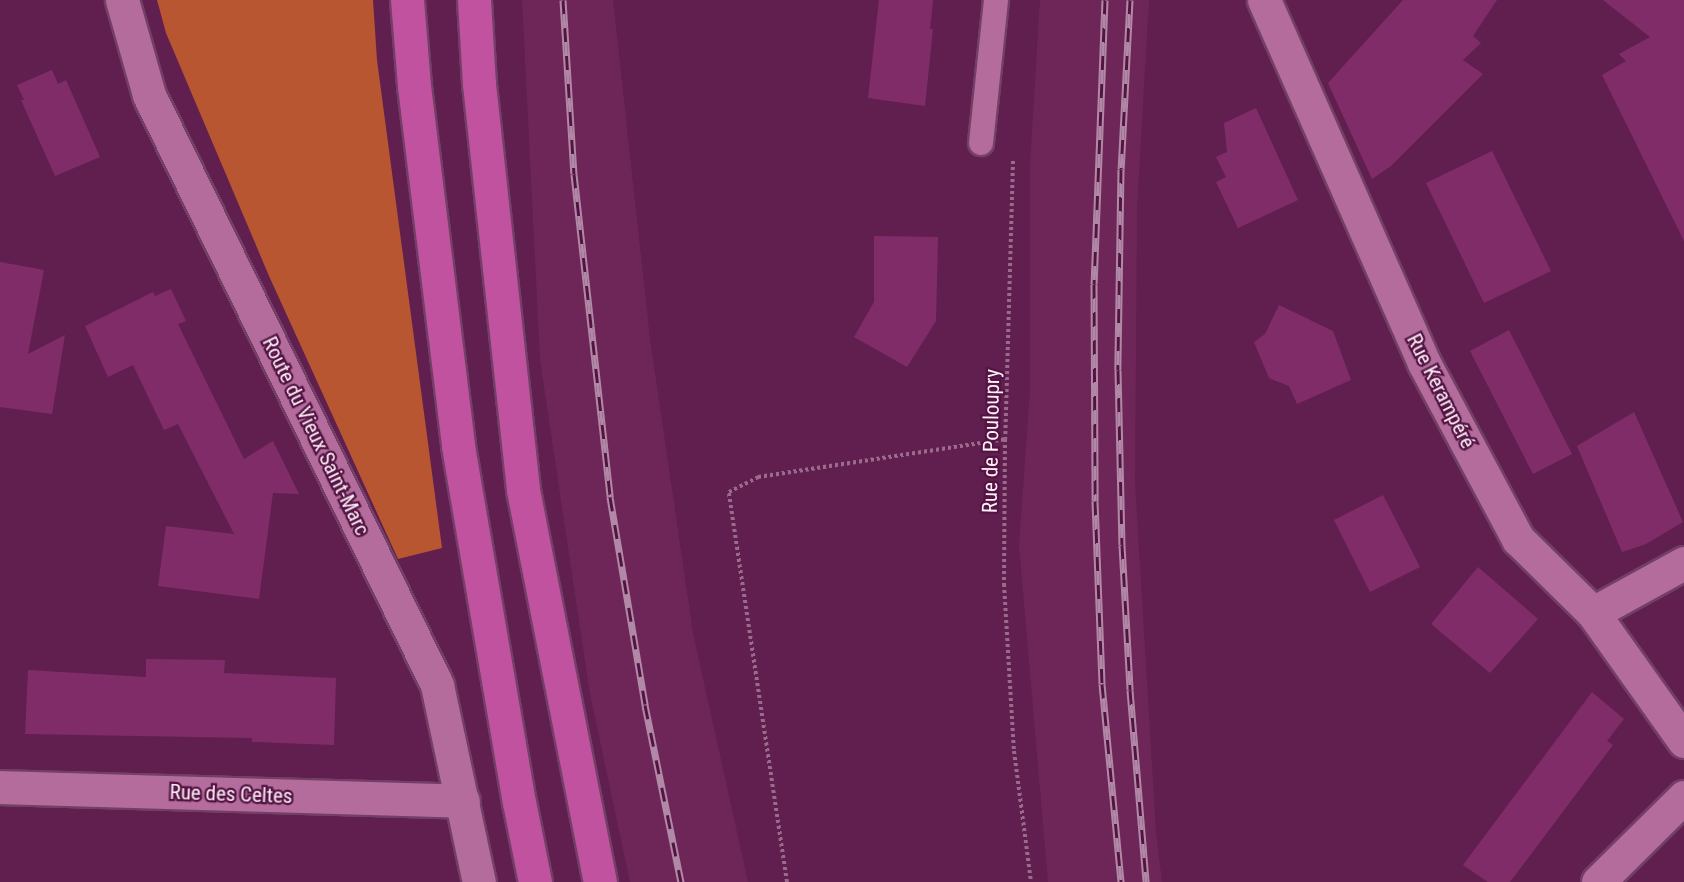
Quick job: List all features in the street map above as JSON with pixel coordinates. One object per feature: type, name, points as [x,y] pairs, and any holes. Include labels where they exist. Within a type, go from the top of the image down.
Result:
[{"type":"highway","points":[[407,0],[414,86],[458,446],[519,802],[535,882]]},
{"type":"highway","points":[[474,0],[479,84],[523,490],[581,797],[600,882]]},
{"type":"street","name":"Route du Vieux Saint-Marc","points":[[122,0],[149,94],[437,684],[479,882]]},
{"type":"street","name":"Rue Kerampéré","points":[[1264,0],[1435,383],[1518,539],[1593,613],[1684,741]]},
{"type":"street","points":[[1593,613],[1684,563]]},
{"type":"street","name":"Rue des Celtes","points":[[0,788],[463,801]]},
{"type":"street","points":[[1598,882],[1684,797]]},
{"type":"lane","points":[[981,143],[996,0]]},
{"type":"path","name":"Rue de Pouloupry","points":[[1013,159],[1005,439],[1004,584],[1013,739],[1031,882]]},
{"type":"path","points":[[787,882],[729,492],[758,477],[1005,439]]},
{"type":"shaded area","points":[[157,0],[373,0],[377,60],[442,548],[398,559],[269,276],[166,33]]},
{"type":"shaded area","points":[[522,0],[613,0],[650,339],[693,633],[748,882],[630,882],[590,694],[540,360]]},
{"type":"shaded area","points":[[1040,0],[1149,0],[1137,207],[1135,483],[1156,832],[1162,882],[1048,882],[1019,545],[1030,391],[1030,164]]},
{"type":"building","points":[[879,0],[933,0],[930,29],[933,29],[925,106],[868,98]]},
{"type":"building","points":[[1403,0],[1497,0],[1473,36],[1481,43],[1463,60],[1483,74],[1391,166],[1372,179],[1328,83]]},
{"type":"building","points":[[1603,0],[1684,0],[1684,241],[1602,75],[1626,61],[1619,54],[1650,37]]},
{"type":"building","points":[[52,70],[58,84],[66,80],[100,157],[55,176],[21,100],[24,100],[17,85]]},
{"type":"building","points":[[1256,108],[1298,200],[1238,228],[1216,182],[1226,177],[1216,157],[1227,152],[1224,123]]},
{"type":"building","points":[[1492,151],[1551,271],[1484,303],[1426,183]]},
{"type":"building","points":[[874,236],[938,237],[936,321],[907,367],[854,337],[874,302]]},
{"type":"building","points":[[0,262],[44,270],[28,354],[65,335],[52,414],[0,407]]},
{"type":"building","points":[[171,289],[186,321],[178,324],[244,459],[273,441],[299,494],[273,493],[259,599],[158,586],[166,526],[234,534],[178,424],[164,430],[133,365],[108,377],[85,326],[153,292],[155,296]]},
{"type":"building","points":[[1279,305],[1333,331],[1351,380],[1297,404],[1289,386],[1269,378],[1254,342],[1265,334]]},
{"type":"building","points":[[1509,330],[1572,454],[1533,474],[1470,351]]},
{"type":"building","points":[[1634,412],[1683,522],[1646,544],[1622,552],[1577,446]]},
{"type":"building","points":[[1383,495],[1420,567],[1370,592],[1334,520]]},
{"type":"building","points":[[1478,567],[1538,619],[1490,673],[1431,624]]},
{"type":"building","points":[[146,659],[225,660],[224,673],[336,678],[334,745],[252,742],[252,738],[25,734],[28,670],[146,677]]},
{"type":"building","points":[[1592,692],[1624,719],[1607,741],[1613,745],[1510,882],[1488,882],[1463,865]]},
{"type":"railway","points":[[563,0],[574,174],[610,497],[645,705],[681,882]]},
{"type":"railway","points":[[1105,0],[1094,284],[1095,501],[1102,684],[1121,882]]},
{"type":"railway","points":[[1130,0],[1121,169],[1118,370],[1122,545],[1130,690],[1146,882]]}]
